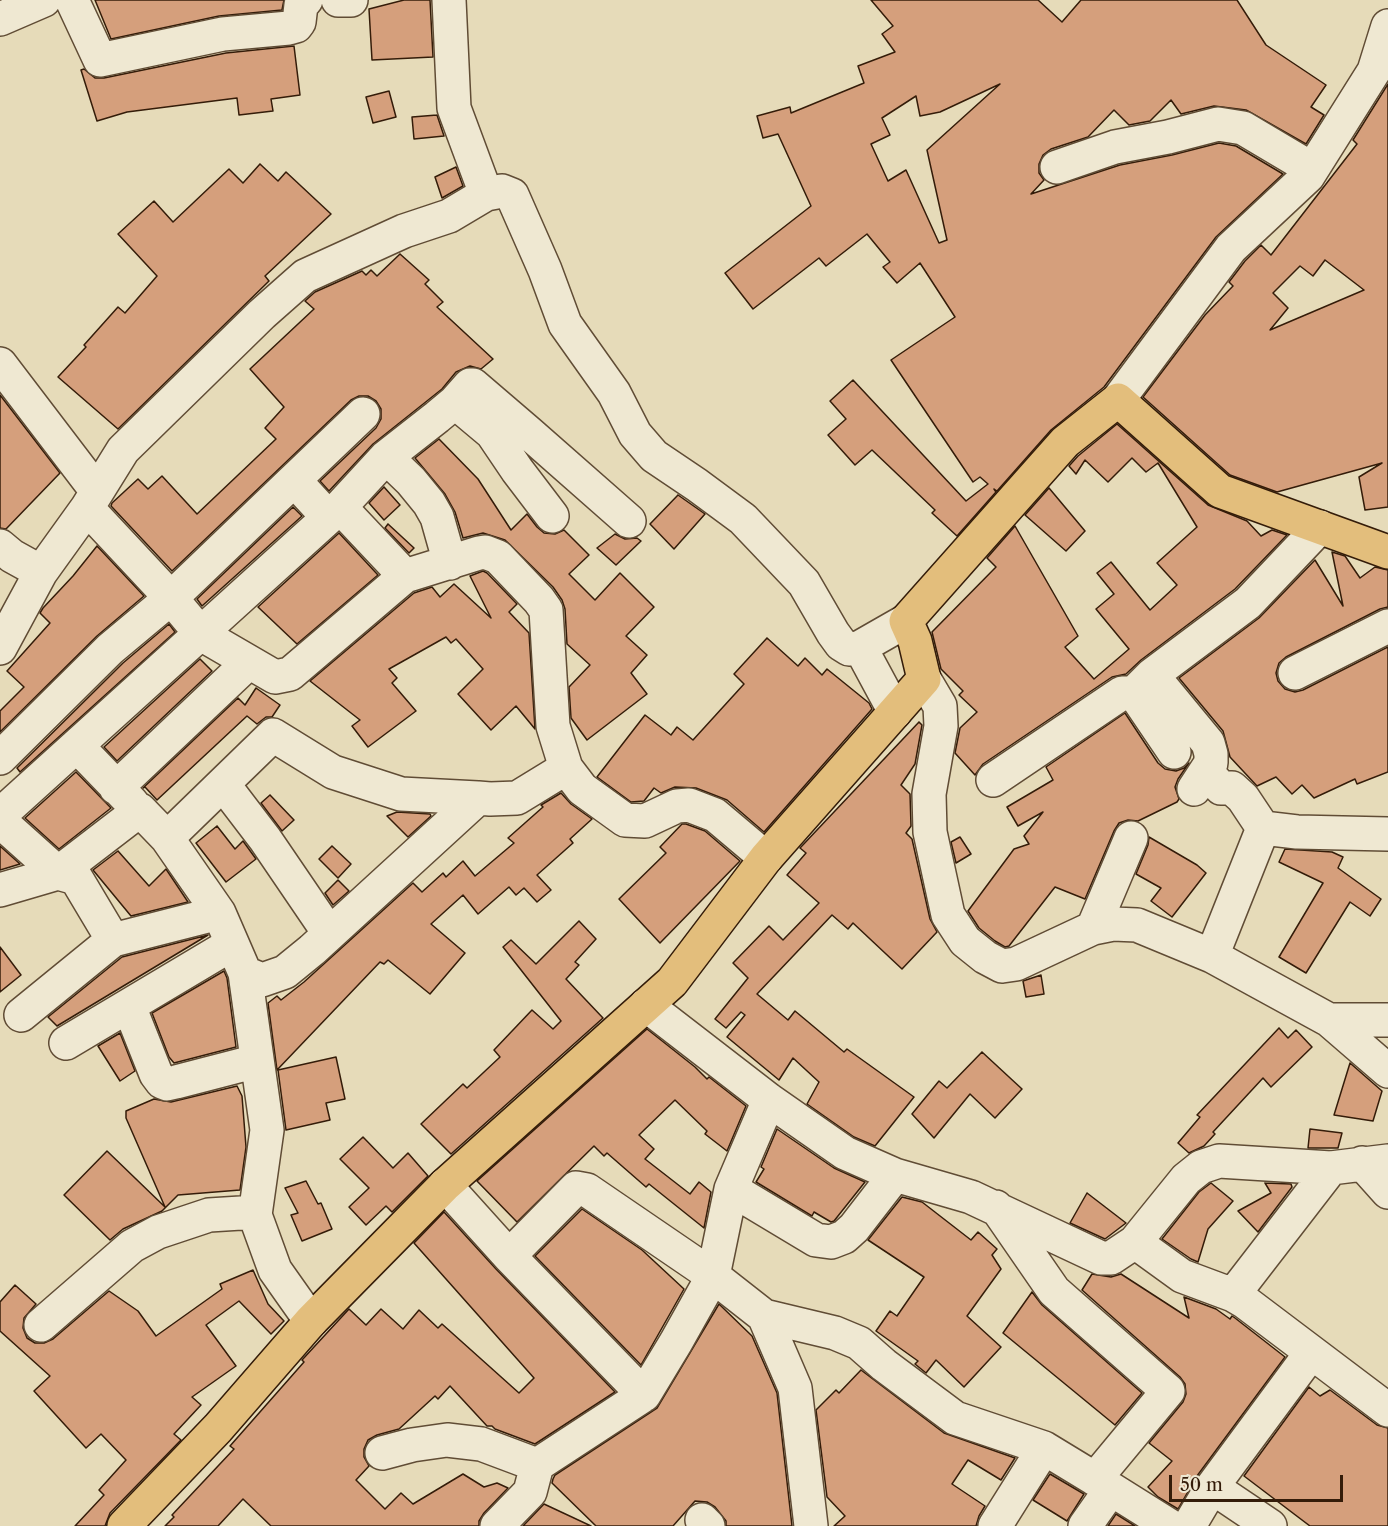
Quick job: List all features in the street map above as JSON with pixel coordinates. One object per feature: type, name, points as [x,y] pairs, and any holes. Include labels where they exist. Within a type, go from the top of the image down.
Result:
[{"type":"main road","points":[[124,1526],[218,1428],[311,1322],[445,1185],[672,982],[766,858],[924,679],[915,641],[906,621],[1065,442],[1118,400],[1220,491],[1388,552]]},
{"type":"street","points":[[0,19],[44,0]]},
{"type":"street","points":[[72,0],[100,60],[223,34],[296,26],[299,22],[301,5],[306,0]]},
{"type":"street","points":[[338,0],[351,0]]},
{"type":"street","points":[[449,0],[454,108],[486,194]]},
{"type":"street","points":[[1118,400],[1232,248],[1308,176],[1374,71],[1388,26]]},
{"type":"street","points":[[1057,167],[1115,147],[1218,124],[1243,128],[1312,169]]},
{"type":"street","points":[[0,648],[42,572],[123,450],[262,314],[305,276],[404,231],[449,216],[486,194],[502,191],[512,195],[545,270],[565,324],[614,393],[635,434],[654,456],[742,519],[804,583],[841,644],[849,649],[860,647],[906,621]]},
{"type":"street","points":[[0,364],[92,499],[201,634],[275,677],[290,674],[405,576],[479,553],[485,552],[498,557],[546,610],[553,726],[566,768],[582,789],[625,820],[645,821],[677,806],[689,805],[715,815],[766,858]]},
{"type":"street","points":[[113,940],[76,878],[58,873],[2,813],[334,512],[386,457],[455,402],[466,387],[473,385],[629,521]]},
{"type":"street","points":[[455,402],[492,433],[552,516]]},
{"type":"street","points":[[0,758],[110,649],[171,598],[363,414]]},
{"type":"street","points":[[386,457],[411,481],[429,503],[437,517],[450,563]]},
{"type":"street","points":[[294,480],[334,512],[405,576]]},
{"type":"street","points":[[993,780],[1122,693],[1143,684],[1248,603],[1320,527]]},
{"type":"street","points":[[0,546],[12,556],[42,572]]},
{"type":"street","points":[[1295,673],[1388,626]]},
{"type":"street","points":[[860,647],[895,712]]},
{"type":"street","points":[[116,788],[249,662]]},
{"type":"street","points":[[924,679],[940,706],[941,726],[929,794],[930,832],[948,915],[965,941],[985,957],[1002,966],[1016,964],[1093,928],[1113,924],[1137,925],[1212,956],[1329,1020],[1388,1071]]},
{"type":"street","points":[[1143,684],[1174,752]]},
{"type":"street","points":[[1143,684],[1208,743],[1211,763],[1200,781],[1221,788],[1232,788],[1243,798],[1263,828],[1297,832],[1388,834]]},
{"type":"street","points":[[167,838],[273,735],[333,772],[401,794],[490,800],[517,798],[566,768]]},
{"type":"street","points":[[77,746],[167,838],[219,913],[239,959],[267,1131],[255,1215],[274,1270],[311,1322]]},
{"type":"street","points":[[223,784],[266,839],[328,933]]},
{"type":"street","points":[[239,959],[262,980],[285,972],[478,798]]},
{"type":"street","points":[[0,890],[58,873],[140,810]]},
{"type":"street","points":[[1212,956],[1263,828]]},
{"type":"street","points":[[1093,928],[1131,838]]},
{"type":"street","points":[[21,1015],[113,940],[219,913]]},
{"type":"street","points":[[66,1043],[129,1006],[239,959]]},
{"type":"street","points":[[646,1005],[769,1100],[845,1153],[895,1175],[995,1206],[1101,1258],[1111,1258],[1135,1242],[1186,1179],[1201,1167],[1219,1161],[1360,1164],[1388,1192]]},
{"type":"street","points":[[129,1006],[156,1074],[162,1082],[167,1084],[257,1062]]},
{"type":"street","points":[[1329,1020],[1388,1020]]},
{"type":"street","points":[[497,1526],[530,1492],[537,1465],[644,1395],[712,1276],[731,1188],[769,1100]]},
{"type":"street","points":[[1233,1295],[1360,1164]]},
{"type":"street","points":[[731,1188],[816,1240],[831,1242],[844,1238],[854,1228],[895,1175]]},
{"type":"street","points":[[445,1185],[509,1256],[644,1395]]},
{"type":"street","points":[[509,1256],[576,1188],[587,1190],[712,1276],[764,1316],[835,1333],[859,1344],[955,1418],[1044,1448],[1170,1526]]},
{"type":"street","points":[[995,1206],[1053,1291],[1168,1391],[1103,1484],[1085,1526]]},
{"type":"street","points":[[41,1325],[132,1246],[158,1232],[209,1215],[241,1213],[255,1215]]},
{"type":"street","points":[[1135,1242],[1182,1276],[1233,1295],[1245,1302],[1388,1410]]},
{"type":"street","points":[[764,1316],[795,1388],[811,1526]]},
{"type":"street","points":[[1189,1526],[1212,1487],[1311,1353]]},
{"type":"street","points":[[382,1453],[412,1445],[447,1440],[481,1444],[537,1465]]},
{"type":"street","points":[[995,1526],[1044,1448]]},
{"type":"street","points":[[1212,1487],[1270,1526]]},
{"type":"building","points":[[95,0],[284,0],[282,10],[219,16],[111,39]]},
{"type":"building","points":[[404,0],[430,0],[433,57],[372,60],[369,9]]},
{"type":"building","points":[[871,0],[1038,0],[1062,22],[1081,0],[1237,0],[1266,45],[1326,85],[1311,107],[1324,115],[1306,144],[1246,110],[1214,106],[1181,114],[1171,100],[1150,121],[1129,125],[1114,110],[1088,137],[1051,149],[1043,155],[1039,164],[1039,173],[1044,180],[1031,194],[1120,165],[1219,143],[1236,146],[1283,174],[1216,237],[1104,387],[1051,430],[997,491],[994,489],[996,492],[957,536],[932,513],[935,510],[872,450],[855,465],[828,435],[846,419],[830,401],[853,380],[966,501],[988,484],[980,477],[973,482],[891,360],[955,317],[920,263],[897,283],[883,267],[890,262],[867,234],[826,266],[819,258],[753,309],[725,273],[811,206],[778,134],[763,138],[757,116],[790,107],[791,113],[864,83],[858,66],[895,52],[882,34],[893,26]],"holes":[[[1000,84],[927,150],[947,240],[939,243],[906,170],[888,181],[871,144],[890,135],[882,118],[916,96],[920,116],[940,112]]]},
{"type":"building","points":[[294,46],[300,95],[271,99],[273,111],[239,115],[237,98],[127,112],[97,121],[81,70],[84,69],[95,78],[104,78],[226,53]]},
{"type":"building","points":[[1388,84],[1388,507],[1365,510],[1359,477],[1382,463],[1277,492],[1230,475],[1143,397],[1205,315],[1233,286],[1229,282],[1245,261],[1261,245],[1271,255],[1357,144],[1353,140]],"holes":[[[1325,260],[1364,290],[1270,330],[1288,308],[1273,293],[1300,266],[1313,276]]]},
{"type":"building","points":[[389,91],[396,117],[373,123],[366,97]]},
{"type":"building","points":[[437,115],[444,136],[414,139],[412,117]]},
{"type":"building","points":[[260,164],[278,181],[286,172],[331,214],[265,276],[269,281],[118,429],[58,377],[118,307],[125,313],[157,276],[118,234],[154,201],[173,222],[229,169],[243,183]]},
{"type":"building","points":[[456,167],[463,186],[442,198],[435,177]]},
{"type":"building","points":[[400,254],[429,280],[425,284],[443,302],[437,307],[493,359],[481,369],[470,366],[456,372],[442,389],[373,444],[329,491],[320,481],[376,428],[381,419],[381,409],[376,401],[368,396],[359,396],[351,400],[172,571],[111,506],[112,503],[138,479],[148,489],[162,476],[197,514],[276,439],[265,428],[284,407],[250,369],[314,309],[305,301],[315,292],[362,271],[366,275],[371,270],[377,276]]},
{"type":"building","points":[[0,395],[60,473],[6,529],[0,528]]},
{"type":"building","points":[[1117,424],[1208,505],[1247,521],[1261,536],[1272,530],[1287,535],[1235,589],[1141,660],[1126,674],[1112,677],[983,764],[975,775],[955,753],[960,728],[977,712],[959,695],[963,691],[941,669],[932,632],[996,567],[987,558],[1015,526],[1078,636],[1065,647],[1094,679],[1129,649],[1096,609],[1114,594],[1097,573],[1111,562],[1150,610],[1177,585],[1157,563],[1197,527],[1158,463],[1146,472],[1132,458],[1108,482],[1085,460],[1076,474],[1069,466]]},
{"type":"building","points":[[439,439],[478,479],[511,530],[527,514],[544,533],[555,534],[564,530],[589,555],[569,574],[595,600],[620,573],[654,607],[626,636],[647,655],[631,673],[647,694],[587,740],[571,718],[569,687],[590,665],[567,644],[565,609],[562,600],[553,587],[505,540],[483,533],[463,538],[455,512],[445,494],[415,458]]},
{"type":"building","points":[[384,487],[400,505],[384,520],[369,503]]},
{"type":"building","points":[[1049,488],[1085,531],[1066,551],[1025,515]]},
{"type":"building","points":[[678,495],[705,514],[674,549],[650,524]]},
{"type":"building","points":[[293,507],[302,516],[202,606],[197,599]]},
{"type":"building","points":[[388,524],[414,548],[409,553],[385,528]]},
{"type":"building","points":[[339,533],[378,575],[297,644],[258,607]]},
{"type":"building","points":[[615,534],[625,539],[637,538],[641,541],[616,565],[597,548]]},
{"type":"building","points":[[97,546],[144,596],[97,636],[0,732],[0,711],[24,687],[7,671],[50,623],[40,613],[43,608]]},
{"type":"building","points":[[1332,552],[1345,556],[1360,578],[1375,567],[1388,570],[1388,607],[1286,657],[1279,663],[1276,673],[1278,681],[1285,689],[1295,692],[1303,690],[1388,647],[1388,772],[1357,784],[1355,779],[1314,798],[1302,785],[1292,794],[1276,777],[1257,786],[1230,757],[1223,731],[1179,678],[1259,618],[1315,560],[1343,606]]},
{"type":"building","points":[[483,571],[517,604],[509,612],[529,633],[535,729],[516,706],[491,730],[458,694],[483,669],[456,639],[451,643],[446,637],[389,669],[397,678],[392,683],[416,711],[368,747],[352,726],[360,720],[310,681],[414,593],[432,587],[440,597],[454,584],[491,618],[470,576]]},
{"type":"building","points":[[169,624],[175,632],[20,772],[17,768],[123,663]]},
{"type":"building","points":[[767,638],[798,666],[805,658],[822,675],[827,669],[869,703],[872,709],[764,832],[727,800],[696,788],[675,787],[661,793],[654,788],[644,801],[631,802],[597,777],[645,715],[671,735],[677,727],[693,740],[744,684],[734,674]]},
{"type":"building","points":[[200,659],[212,671],[117,761],[104,747]]},
{"type":"building","points":[[256,688],[280,705],[272,717],[266,717],[257,724],[247,716],[157,800],[145,787],[143,788],[238,698],[245,705]]},
{"type":"building","points":[[1125,713],[1158,763],[1165,769],[1176,771],[1189,763],[1175,787],[1179,799],[1138,821],[1128,820],[1119,823],[1085,899],[1055,887],[1009,946],[1005,947],[979,928],[968,911],[1014,849],[1029,844],[1024,836],[1043,812],[1018,826],[1007,807],[1053,780],[1046,767]]},
{"type":"building","points":[[919,722],[922,725],[915,764],[901,785],[910,794],[911,826],[906,833],[912,839],[930,919],[937,932],[902,969],[853,923],[848,929],[832,915],[757,994],[788,1020],[795,1011],[844,1052],[847,1049],[914,1097],[875,1146],[854,1137],[807,1104],[819,1082],[793,1058],[779,1080],[727,1037],[745,1015],[741,1012],[726,1028],[715,1019],[748,978],[733,963],[769,926],[783,940],[819,903],[787,875],[806,853],[800,848]]},
{"type":"building","points":[[76,772],[111,808],[59,849],[25,818]]},
{"type":"building","points":[[561,793],[571,804],[592,819],[570,839],[573,843],[537,875],[551,890],[537,902],[524,888],[516,895],[509,887],[478,914],[463,895],[431,924],[465,953],[430,994],[388,960],[384,964],[380,962],[277,1070],[268,1003],[277,996],[281,1000],[304,982],[413,883],[422,892],[443,873],[446,877],[463,861],[475,876],[514,843],[508,838],[543,807],[541,805]]},
{"type":"building","points":[[270,795],[294,820],[282,831],[261,803]]},
{"type":"building","points":[[397,812],[430,814],[431,816],[408,837],[387,816]]},
{"type":"building","points":[[682,824],[705,831],[740,861],[660,943],[619,899],[666,853],[660,847]]},
{"type":"building","points":[[217,826],[235,849],[243,841],[256,859],[226,882],[196,843]]},
{"type":"building","points":[[960,837],[971,854],[956,863],[951,842]]},
{"type":"building","points":[[1149,837],[1197,865],[1206,873],[1172,917],[1151,901],[1161,888],[1136,874]]},
{"type":"building","points":[[0,846],[20,864],[0,870]]},
{"type":"building","points":[[332,846],[351,864],[338,878],[319,859]]},
{"type":"building","points":[[1285,849],[1332,852],[1343,857],[1338,868],[1381,899],[1370,916],[1350,902],[1306,973],[1279,957],[1323,883],[1279,862]]},
{"type":"building","points":[[118,851],[149,886],[166,869],[188,902],[131,916],[93,870]]},
{"type":"building","points":[[338,880],[349,891],[333,905],[325,893]]},
{"type":"building","points":[[579,921],[596,939],[575,962],[579,965],[566,979],[603,1018],[451,1154],[421,1124],[463,1084],[467,1088],[500,1057],[494,1050],[532,1010],[553,1029],[561,1021],[503,947],[511,940],[536,964]]},
{"type":"building","points":[[208,935],[57,1026],[48,1017],[122,957]]},
{"type":"building","points":[[0,947],[21,975],[0,992]]},
{"type":"building","points":[[224,971],[227,978],[236,1047],[174,1063],[169,1057],[152,1013]]},
{"type":"building","points":[[1041,975],[1044,994],[1026,997],[1023,981]]},
{"type":"building","points":[[1279,1028],[1288,1038],[1296,1030],[1312,1047],[1271,1087],[1263,1078],[1213,1132],[1215,1134],[1204,1146],[1189,1153],[1178,1143],[1200,1117],[1197,1115]]},
{"type":"building","points":[[647,1029],[707,1079],[709,1077],[746,1106],[727,1151],[705,1134],[707,1131],[675,1100],[639,1135],[654,1149],[645,1159],[690,1194],[699,1182],[711,1192],[704,1228],[649,1184],[646,1187],[607,1153],[604,1156],[594,1146],[517,1222],[477,1181]]},
{"type":"building","points":[[120,1033],[135,1071],[120,1081],[98,1046]]},
{"type":"building","points":[[982,1052],[1022,1089],[995,1118],[970,1094],[934,1138],[912,1114],[939,1081],[947,1088]]},
{"type":"building","points":[[336,1057],[345,1099],[326,1103],[330,1120],[286,1130],[278,1070]]},
{"type":"building","points":[[1350,1063],[1382,1091],[1373,1121],[1334,1115]]},
{"type":"building","points":[[237,1086],[242,1096],[246,1147],[240,1190],[178,1195],[162,1211],[123,1229],[110,1240],[64,1195],[107,1151],[165,1207],[126,1118],[126,1111],[154,1099],[171,1102]]},
{"type":"building","points":[[777,1129],[834,1168],[865,1182],[834,1221],[831,1222],[814,1212],[812,1216],[756,1182],[764,1169],[761,1167]]},
{"type":"building","points":[[1310,1129],[1342,1133],[1338,1148],[1308,1148]]},
{"type":"building","points":[[363,1137],[393,1168],[408,1153],[428,1176],[392,1212],[386,1206],[366,1225],[349,1207],[369,1188],[340,1159]]},
{"type":"building","points":[[306,1181],[318,1204],[321,1203],[332,1229],[302,1241],[291,1215],[298,1213],[285,1188]]},
{"type":"building","points":[[1211,1183],[1233,1201],[1208,1229],[1198,1262],[1162,1239],[1199,1192]]},
{"type":"building","points":[[1265,1183],[1291,1184],[1292,1187],[1258,1232],[1238,1211],[1271,1193]]},
{"type":"building","points":[[1087,1193],[1126,1223],[1105,1239],[1070,1223]]},
{"type":"building","points":[[902,1197],[922,1202],[971,1240],[978,1232],[997,1249],[992,1255],[1001,1269],[967,1316],[1001,1347],[964,1387],[936,1360],[926,1373],[915,1364],[918,1361],[876,1331],[890,1311],[897,1316],[924,1277],[868,1240]]},
{"type":"building","points":[[582,1209],[642,1250],[684,1289],[641,1365],[535,1256]]},
{"type":"building","points":[[444,1212],[615,1392],[535,1444],[487,1426],[450,1386],[438,1399],[435,1396],[399,1429],[368,1440],[364,1449],[364,1457],[369,1466],[356,1480],[385,1509],[401,1493],[413,1504],[463,1474],[484,1487],[497,1483],[508,1488],[484,1513],[479,1526],[271,1526],[243,1499],[218,1526],[165,1526],[174,1517],[172,1515],[234,1449],[230,1446],[304,1362],[302,1360],[349,1309],[366,1325],[381,1309],[403,1329],[419,1310],[438,1328],[442,1324],[519,1393],[534,1378],[414,1243]]},
{"type":"building","points":[[253,1270],[268,1304],[284,1321],[271,1334],[239,1301],[206,1325],[236,1366],[192,1397],[201,1405],[174,1434],[181,1440],[110,1513],[105,1526],[75,1526],[104,1495],[99,1490],[126,1460],[101,1434],[86,1448],[34,1391],[50,1376],[0,1331],[0,1302],[15,1285],[36,1304],[24,1318],[23,1328],[27,1338],[35,1343],[44,1343],[53,1339],[109,1291],[138,1311],[156,1336],[222,1289],[220,1284]]},
{"type":"building","points":[[1092,1274],[1111,1277],[1121,1274],[1189,1318],[1184,1297],[1216,1309],[1230,1319],[1232,1316],[1235,1318],[1285,1357],[1197,1476],[1178,1509],[1158,1497],[1148,1487],[1172,1461],[1149,1443],[1183,1402],[1186,1394],[1185,1384],[1082,1290]]},
{"type":"building","points":[[1032,1292],[1042,1305],[1142,1393],[1115,1425],[1003,1333]]},
{"type":"building","points":[[719,1304],[752,1336],[777,1393],[792,1526],[726,1526],[726,1521],[715,1507],[707,1502],[695,1501],[673,1526],[596,1526],[552,1483],[555,1475],[657,1408]]},
{"type":"building","points":[[861,1370],[944,1433],[1015,1458],[1001,1480],[968,1460],[952,1484],[985,1506],[976,1526],[834,1526],[845,1516],[827,1497],[816,1410],[836,1390],[839,1393]]},
{"type":"building","points":[[1309,1387],[1320,1396],[1330,1390],[1377,1425],[1388,1428],[1388,1526],[1310,1526],[1244,1476]]},
{"type":"building","points":[[1050,1474],[1084,1494],[1067,1521],[1033,1500]]},
{"type":"building","points":[[544,1504],[591,1526],[523,1526]]},
{"type":"building","points":[[1116,1514],[1135,1526],[1108,1526]]}]
